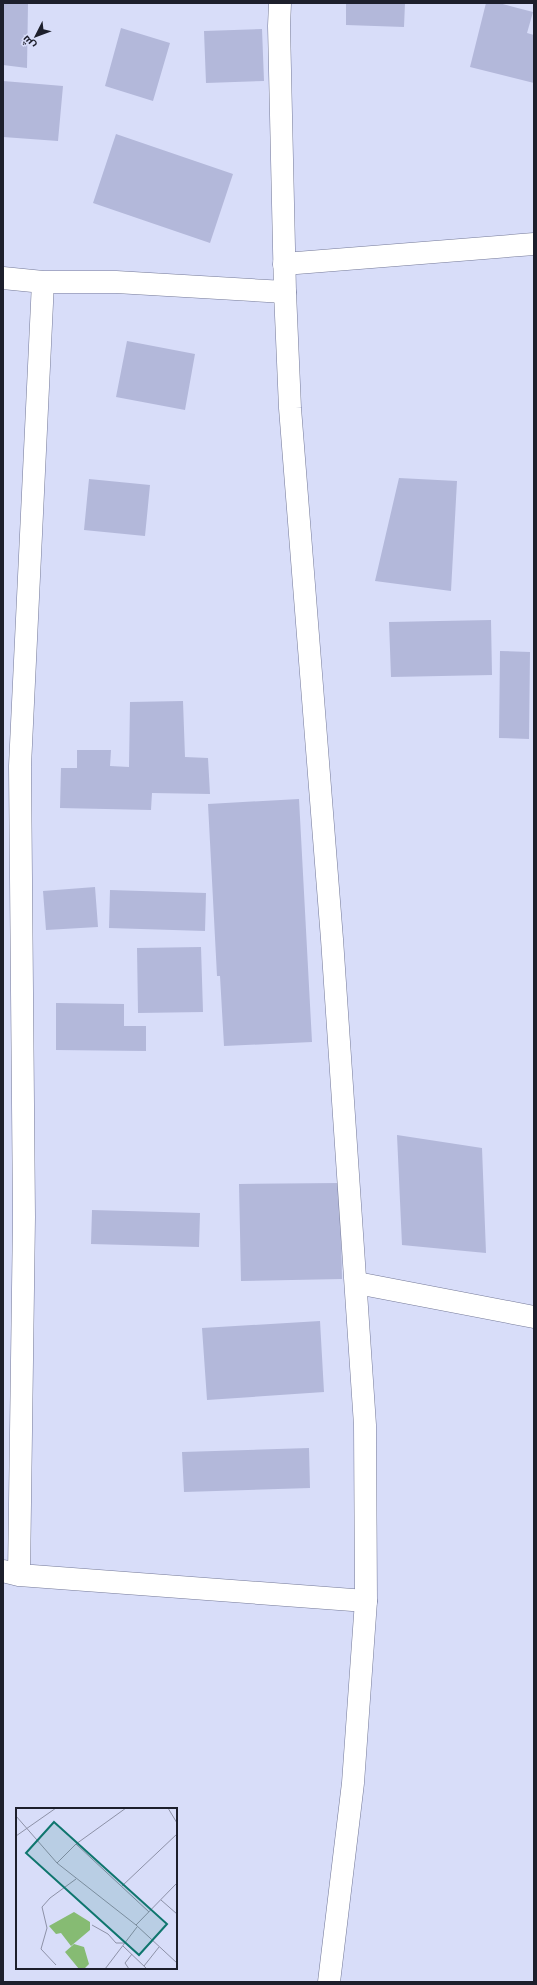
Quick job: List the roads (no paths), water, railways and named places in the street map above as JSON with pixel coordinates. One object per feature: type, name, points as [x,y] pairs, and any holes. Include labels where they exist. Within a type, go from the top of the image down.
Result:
[{"type":"street","points":[[280,3],[279,26],[284,264],[290,408],[357,1283],[366,1425],[366,1601],[353,1783],[329,1982]]},
{"type":"street","points":[[284,264],[534,244]]},
{"type":"street","points":[[3,278],[43,282],[116,282],[285,292]]},
{"type":"street","points":[[43,282],[12,766],[24,1216],[11,1573],[366,1601]]},
{"type":"street","points":[[357,1283],[534,1318]]}]
